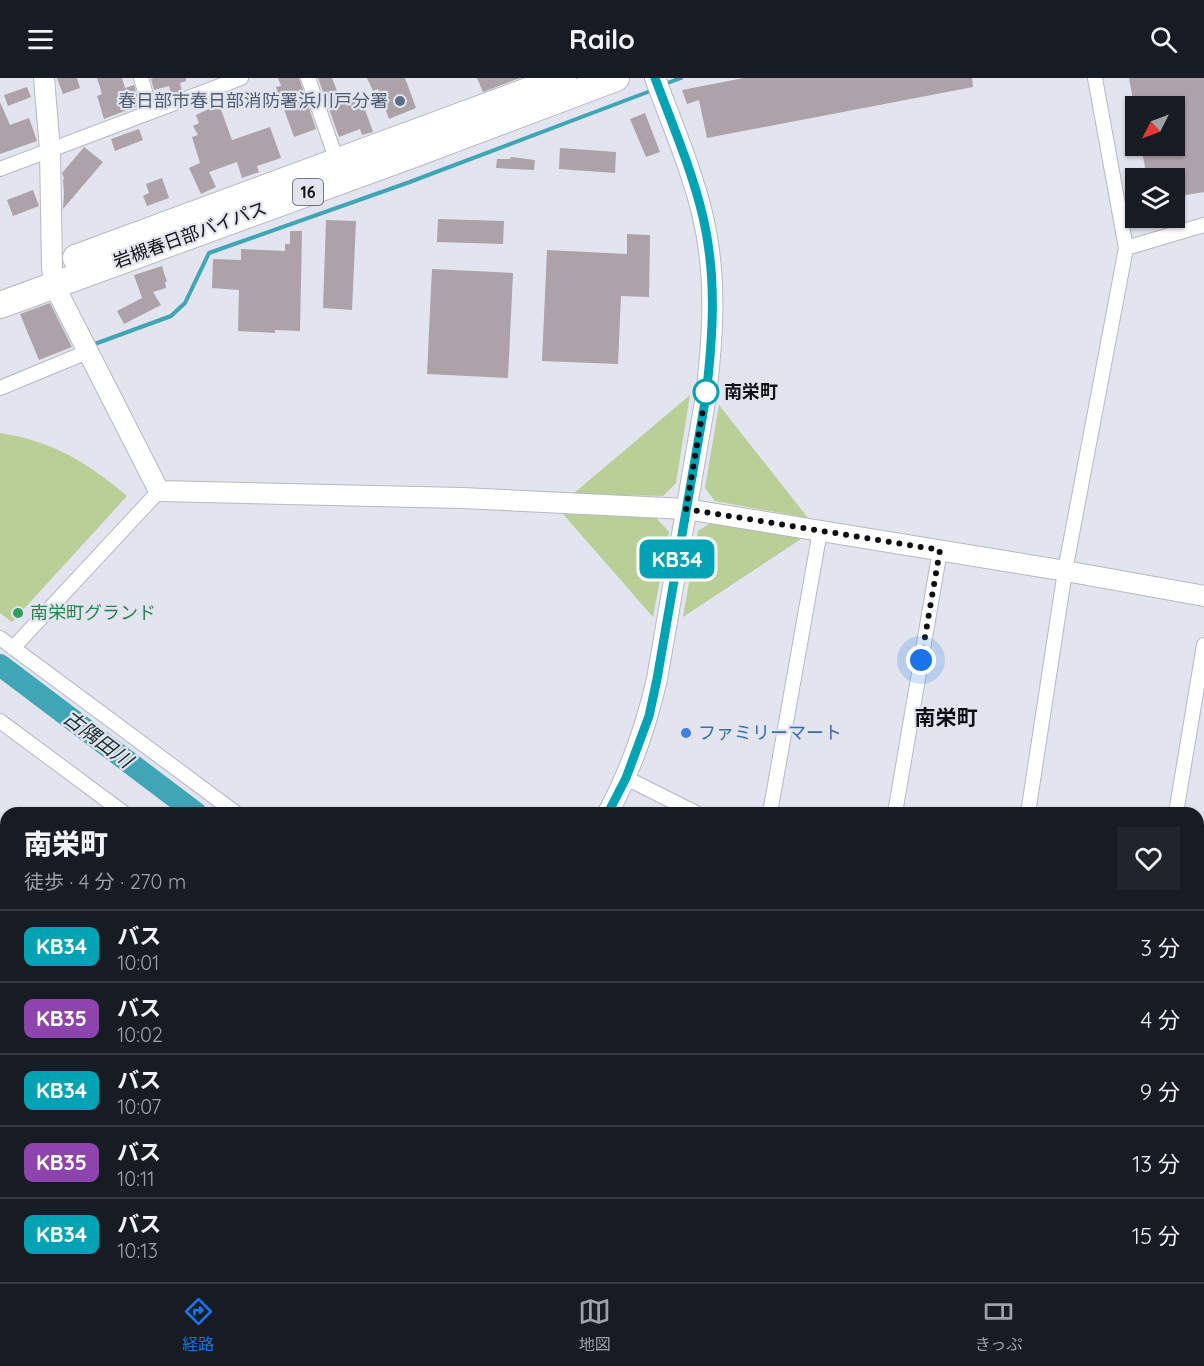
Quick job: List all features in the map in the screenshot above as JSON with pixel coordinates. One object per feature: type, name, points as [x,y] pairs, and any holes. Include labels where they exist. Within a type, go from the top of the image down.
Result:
[{"type":"highway","name":"岩槻春日部バイパス","points":[[0,304],[53,276],[337,161],[563,78]]},
{"type":"highway","name":"岩槻春日部バイパス","points":[[0,285],[53,276],[414,154],[616,78]]},
{"type":"street","points":[[44,78],[50,150],[53,276],[87,352],[159,491]]},
{"type":"street","points":[[141,78],[151,112]]},
{"type":"street","points":[[0,169],[151,112],[222,81],[241,78]]},
{"type":"street","points":[[308,78],[337,161]]},
{"type":"street","points":[[611,807],[638,748],[655,688],[706,396],[711,355],[713,291],[703,218],[655,78]]},
{"type":"street","points":[[1029,807],[1065,571],[1126,248],[1095,78]]},
{"type":"street","points":[[1126,248],[1204,225]]},
{"type":"street","points":[[0,388],[87,352]]},
{"type":"street","points":[[13,648],[159,491],[462,498],[686,509],[1204,596]]},
{"type":"street","points":[[771,807],[820,531]]},
{"type":"street","points":[[896,807],[940,550]]},
{"type":"street","points":[[0,638],[228,807]]},
{"type":"street","points":[[1177,807],[1204,645]]},
{"type":"street","points":[[0,721],[116,807]]},
{"type":"street","points":[[626,778],[684,807]]},
{"type":"green space","points":[[690,395],[676,483],[663,496],[573,494]]},
{"type":"green space","points":[[719,405],[808,518],[715,501],[705,488]]},
{"type":"green space","points":[[0,433],[52,447],[83,463],[127,496],[12,622],[0,613]]},
{"type":"green space","points":[[563,514],[656,518],[669,532],[653,617]]},
{"type":"green space","points":[[712,522],[804,537],[683,617],[698,531]]},
{"type":"building","points":[[57,78],[77,78],[80,88],[63,94]]},
{"type":"building","points":[[97,78],[122,78],[125,88],[134,85],[140,105],[104,119],[97,96],[102,94]]},
{"type":"building","points":[[186,78],[186,81],[180,83],[182,91],[171,95],[169,86],[154,90],[151,79]]},
{"type":"building","points":[[278,78],[299,78],[316,129],[294,137],[276,87],[281,86]]},
{"type":"building","points":[[318,78],[332,78],[341,101],[360,96],[373,132],[362,135],[360,129],[339,137]]},
{"type":"building","points":[[367,78],[405,78],[416,108],[389,119],[378,89],[373,91]]},
{"type":"building","points":[[477,78],[520,78],[483,92]]},
{"type":"building","points":[[744,78],[972,78],[973,87],[707,138],[699,100],[687,104],[682,90]]},
{"type":"building","points":[[1129,78],[1204,78],[1204,192],[1185,195],[1185,168],[1145,168],[1143,156],[1185,156],[1185,96],[1132,96]]},
{"type":"building","points":[[27,87],[31,97],[8,106],[4,95]]},
{"type":"building","points":[[0,102],[10,125],[29,118],[37,141],[0,154]]},
{"type":"building","points":[[219,104],[232,140],[270,127],[281,158],[257,166],[259,172],[242,178],[237,162],[209,172],[216,187],[201,194],[189,168],[200,163],[192,137],[198,135],[193,126],[199,123],[196,115]]},
{"type":"building","points":[[645,113],[660,152],[646,157],[630,119]]},
{"type":"building","points":[[139,129],[143,140],[115,151],[111,139]]},
{"type":"building","points":[[84,147],[103,162],[63,209],[64,178],[62,173]]},
{"type":"building","points":[[560,148],[616,152],[615,173],[559,169]]},
{"type":"building","points":[[511,157],[535,160],[534,170],[496,168],[497,159],[510,159]]},
{"type":"building","points":[[162,178],[169,198],[147,206],[143,196],[149,193],[146,184]]},
{"type":"building","points":[[33,190],[39,206],[13,216],[7,200]]},
{"type":"building","points":[[438,219],[504,221],[503,244],[437,242]]},
{"type":"building","points":[[326,220],[356,221],[352,310],[323,308]]},
{"type":"building","points":[[290,231],[302,231],[300,331],[275,330],[275,333],[238,331],[239,290],[212,288],[213,259],[241,260],[241,249],[285,251],[285,244],[290,244]]},
{"type":"building","points":[[627,234],[650,235],[649,297],[621,296],[618,364],[542,361],[547,250],[627,254]]},
{"type":"building","points":[[162,266],[167,282],[165,282],[166,288],[153,292],[161,305],[124,324],[117,311],[142,298],[134,275]]},
{"type":"building","points":[[432,269],[513,273],[508,378],[427,374]]},
{"type":"building","points":[[50,303],[72,347],[39,360],[20,314]]},
{"type":"waterway","points":[[665,84],[681,78]]},
{"type":"waterway","points":[[92,345],[171,316],[185,303],[209,253],[407,183],[653,90]]},
{"type":"waterway","name":"古隅田川","points":[[0,665],[188,807]]},
{"type":"bus line","name":"KB34","points":[[611,807],[638,748],[653,698],[706,396],[711,355],[713,291],[703,218],[655,78]]},
{"type":"place","name":"春日部市春日部消防署浜川戸分署","points":[[400,101]]},
{"type":"place","name":"南栄町","points":[[706,392]]},
{"type":"place","name":"南栄町グランド","points":[[18,613]]},
{"type":"place","name":"ファミリーマート","points":[[686,733]]},
{"type":"district","name":"南栄町","points":[[946,718]]},
{"type":"route","points":[[706,392],[686,509],[940,550],[921,660]]}]
